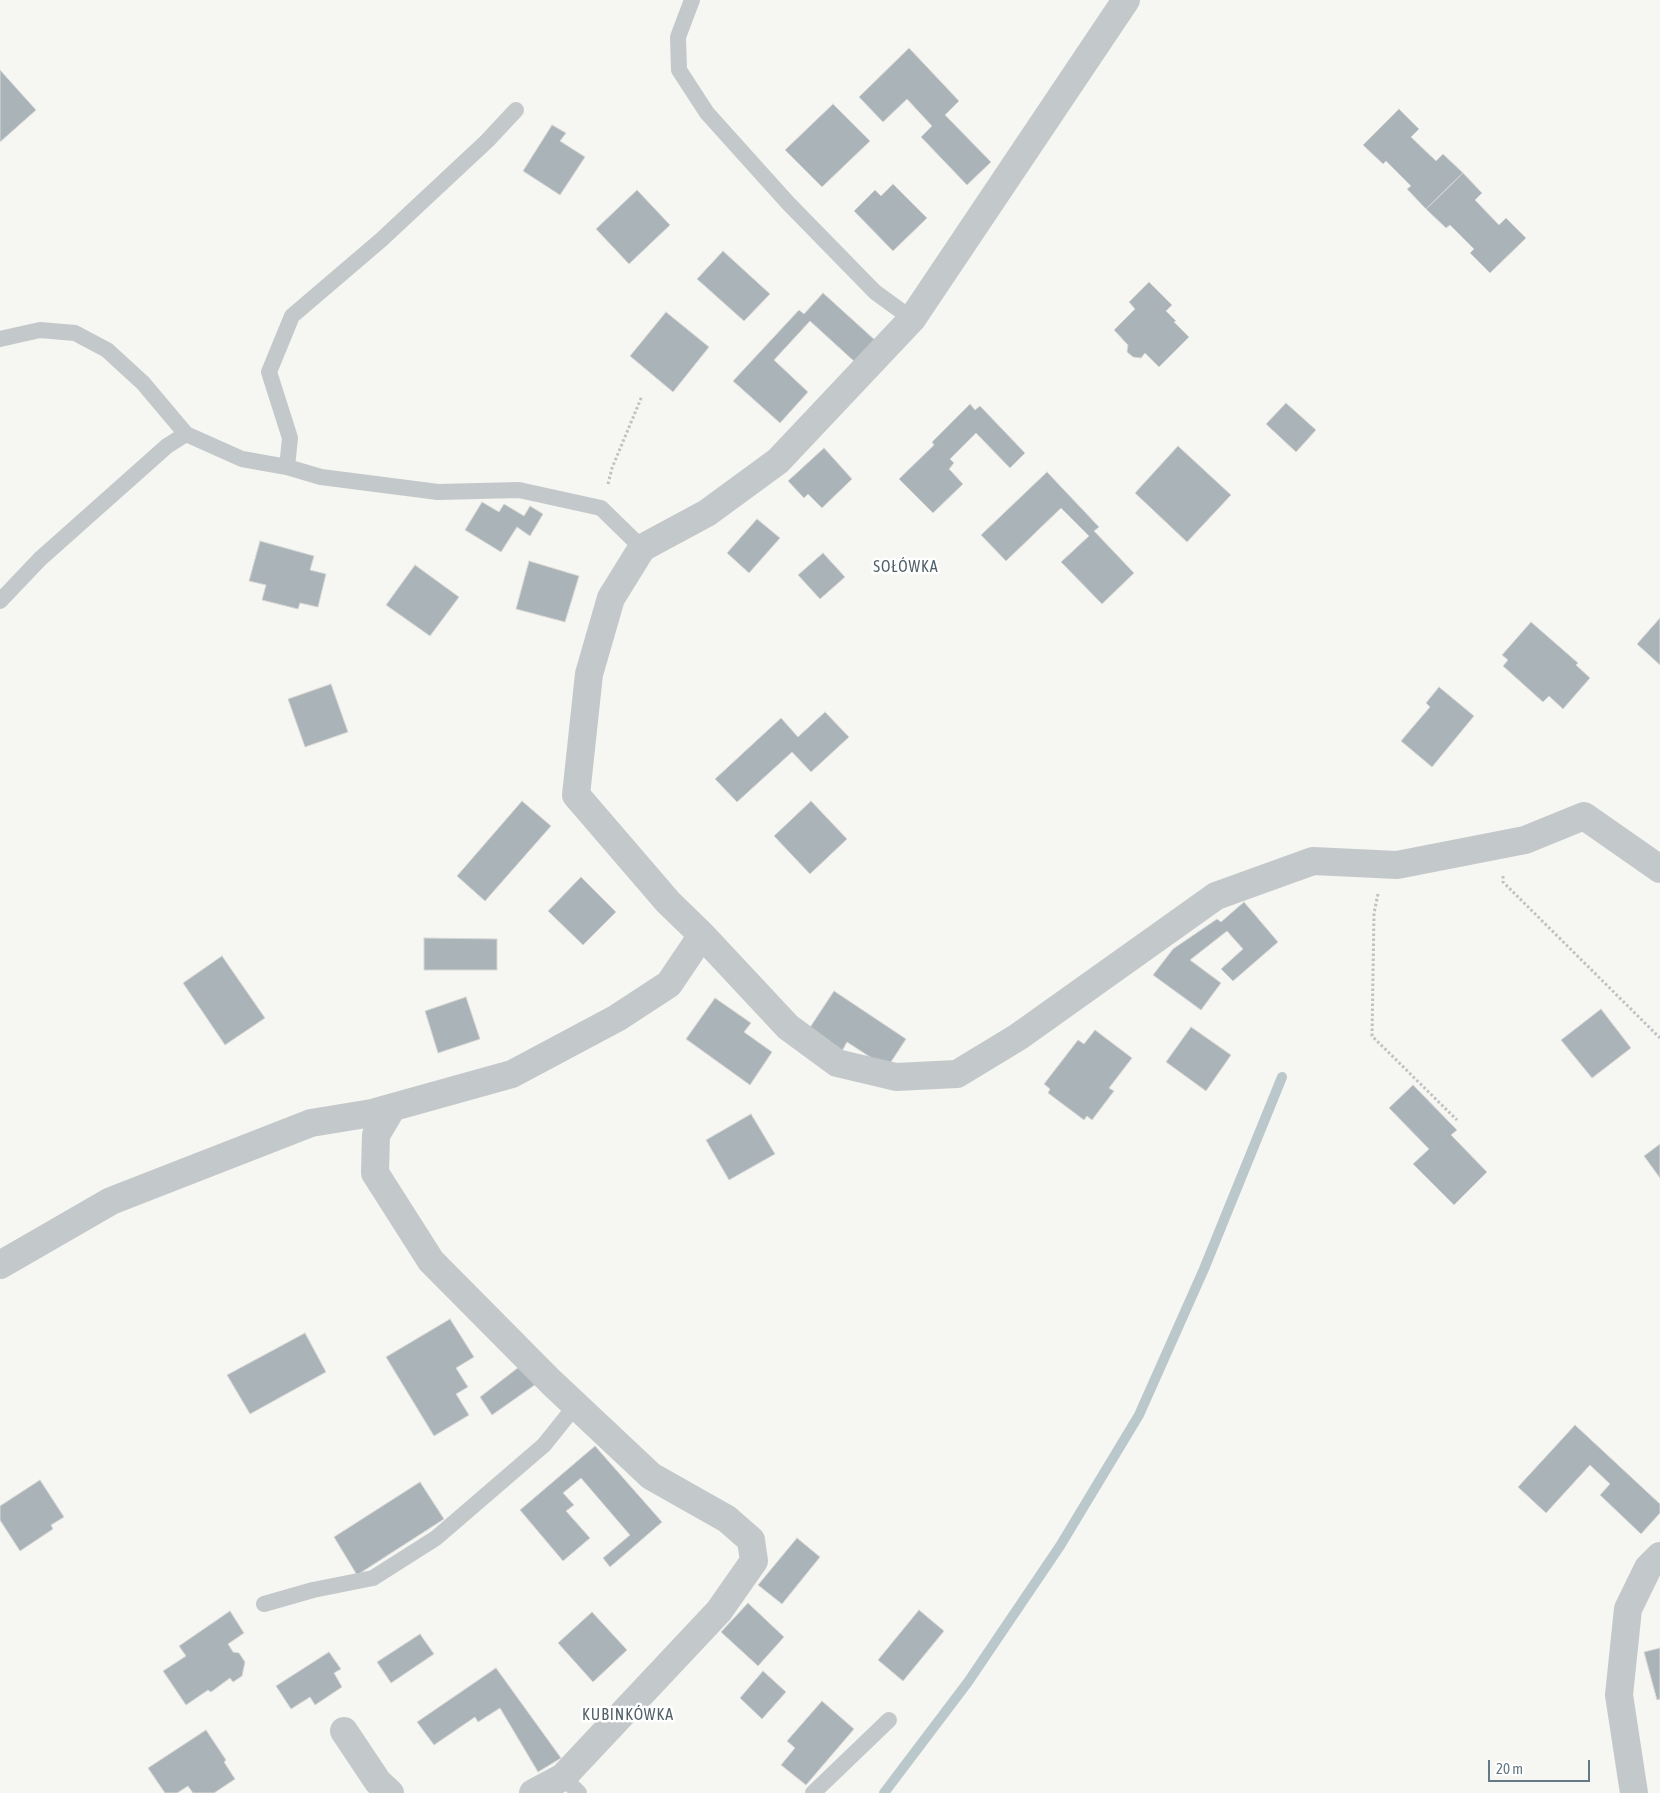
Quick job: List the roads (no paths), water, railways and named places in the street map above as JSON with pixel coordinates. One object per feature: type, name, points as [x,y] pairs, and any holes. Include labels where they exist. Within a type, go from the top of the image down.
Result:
[{"type":"street","points":[[1126,0],[912,319],[778,460],[707,513],[642,548],[611,598],[589,674],[576,795],[668,902],[702,934],[788,1027],[837,1063],[896,1077],[957,1074],[1018,1037],[1216,896],[1313,861],[1397,865],[1525,840],[1584,816],[1660,869]]},
{"type":"street","points":[[0,1265],[111,1201],[312,1123],[372,1114],[512,1074],[617,1018],[669,984],[702,934]]},
{"type":"street","points":[[392,1108],[376,1135],[375,1173],[431,1261],[576,1405],[651,1476],[727,1519],[750,1540],[754,1561],[719,1611],[571,1785],[533,1793]]},
{"type":"street","points":[[1634,1793],[1619,1696],[1628,1609],[1648,1568],[1660,1556]]},
{"type":"street","points":[[344,1731],[378,1782],[390,1793]]},
{"type":"lane","points":[[692,0],[678,37],[679,70],[707,112],[788,203],[875,292],[912,319]]},
{"type":"lane","points":[[287,467],[290,438],[269,372],[292,316],[381,240],[487,141],[516,110]]},
{"type":"lane","points":[[0,339],[40,330],[75,333],[107,350],[143,383],[186,434],[242,459],[287,467],[321,477],[438,492],[519,490],[601,508],[642,548]]},
{"type":"lane","points":[[0,601],[40,559],[167,446],[186,434]]},
{"type":"lane","points":[[264,1604],[313,1590],[373,1578],[436,1538],[544,1445],[576,1405]]},
{"type":"lane","points":[[813,1793],[889,1720]]},
{"type":"waterway","points":[[884,1793],[968,1682],[1060,1546],[1139,1415],[1204,1269],[1282,1077]]},
{"type":"district","name":"SOŁÓWKA","points":[[906,567]]},
{"type":"district","name":"KUBINKÓWKA","points":[[628,1715]]}]
